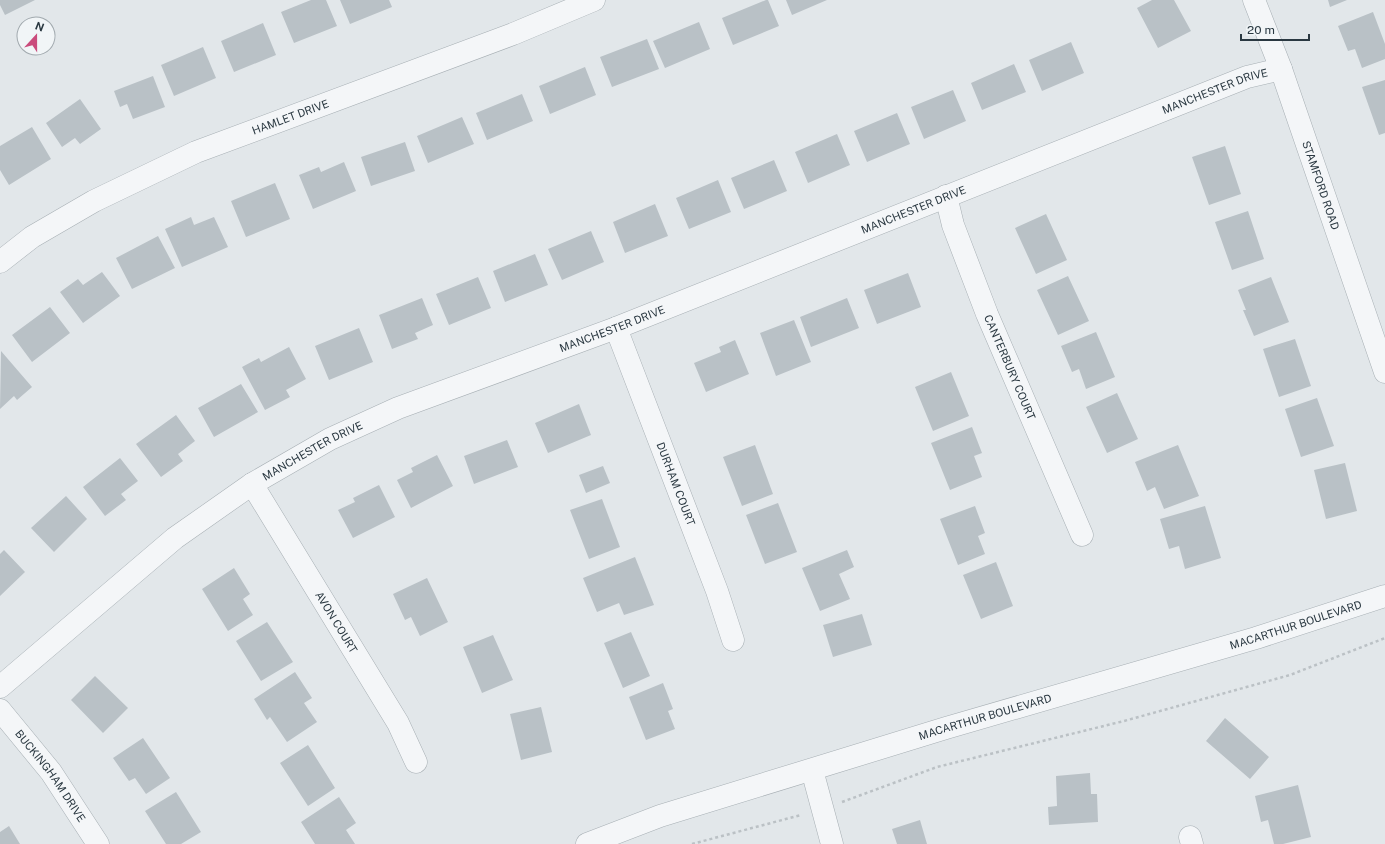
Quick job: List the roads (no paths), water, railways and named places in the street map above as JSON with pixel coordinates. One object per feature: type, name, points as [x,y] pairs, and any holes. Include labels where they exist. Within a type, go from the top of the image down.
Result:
[{"type":"street","name":"HAMLET DRIVE","points":[[0,262],[32,237],[94,201],[196,152],[513,34],[594,0]]},
{"type":"street","name":"STAMFORD ROAD","points":[[1254,0],[1281,68],[1385,372]]},
{"type":"street","name":"MANCHESTER DRIVE","points":[[0,687],[175,538],[252,484],[330,439],[372,419],[616,328],[1247,77],[1281,68]]},
{"type":"street","name":"CANTERBURY COURT","points":[[946,196],[953,225],[987,314],[1082,535]]},
{"type":"street","name":"DURHAM COURT","points":[[616,328],[717,591],[733,640]]},
{"type":"street","name":"AVON COURT","points":[[252,484],[398,723],[416,762]]},
{"type":"street","name":"MACARTHUR BOULEVARD","points":[[587,844],[660,816],[946,728],[1256,638],[1385,596]]},
{"type":"street","name":"BUCKINGHAM DRIVE","points":[[0,710],[51,772],[98,844]]},
{"type":"street","points":[[812,770],[832,844]]}]
